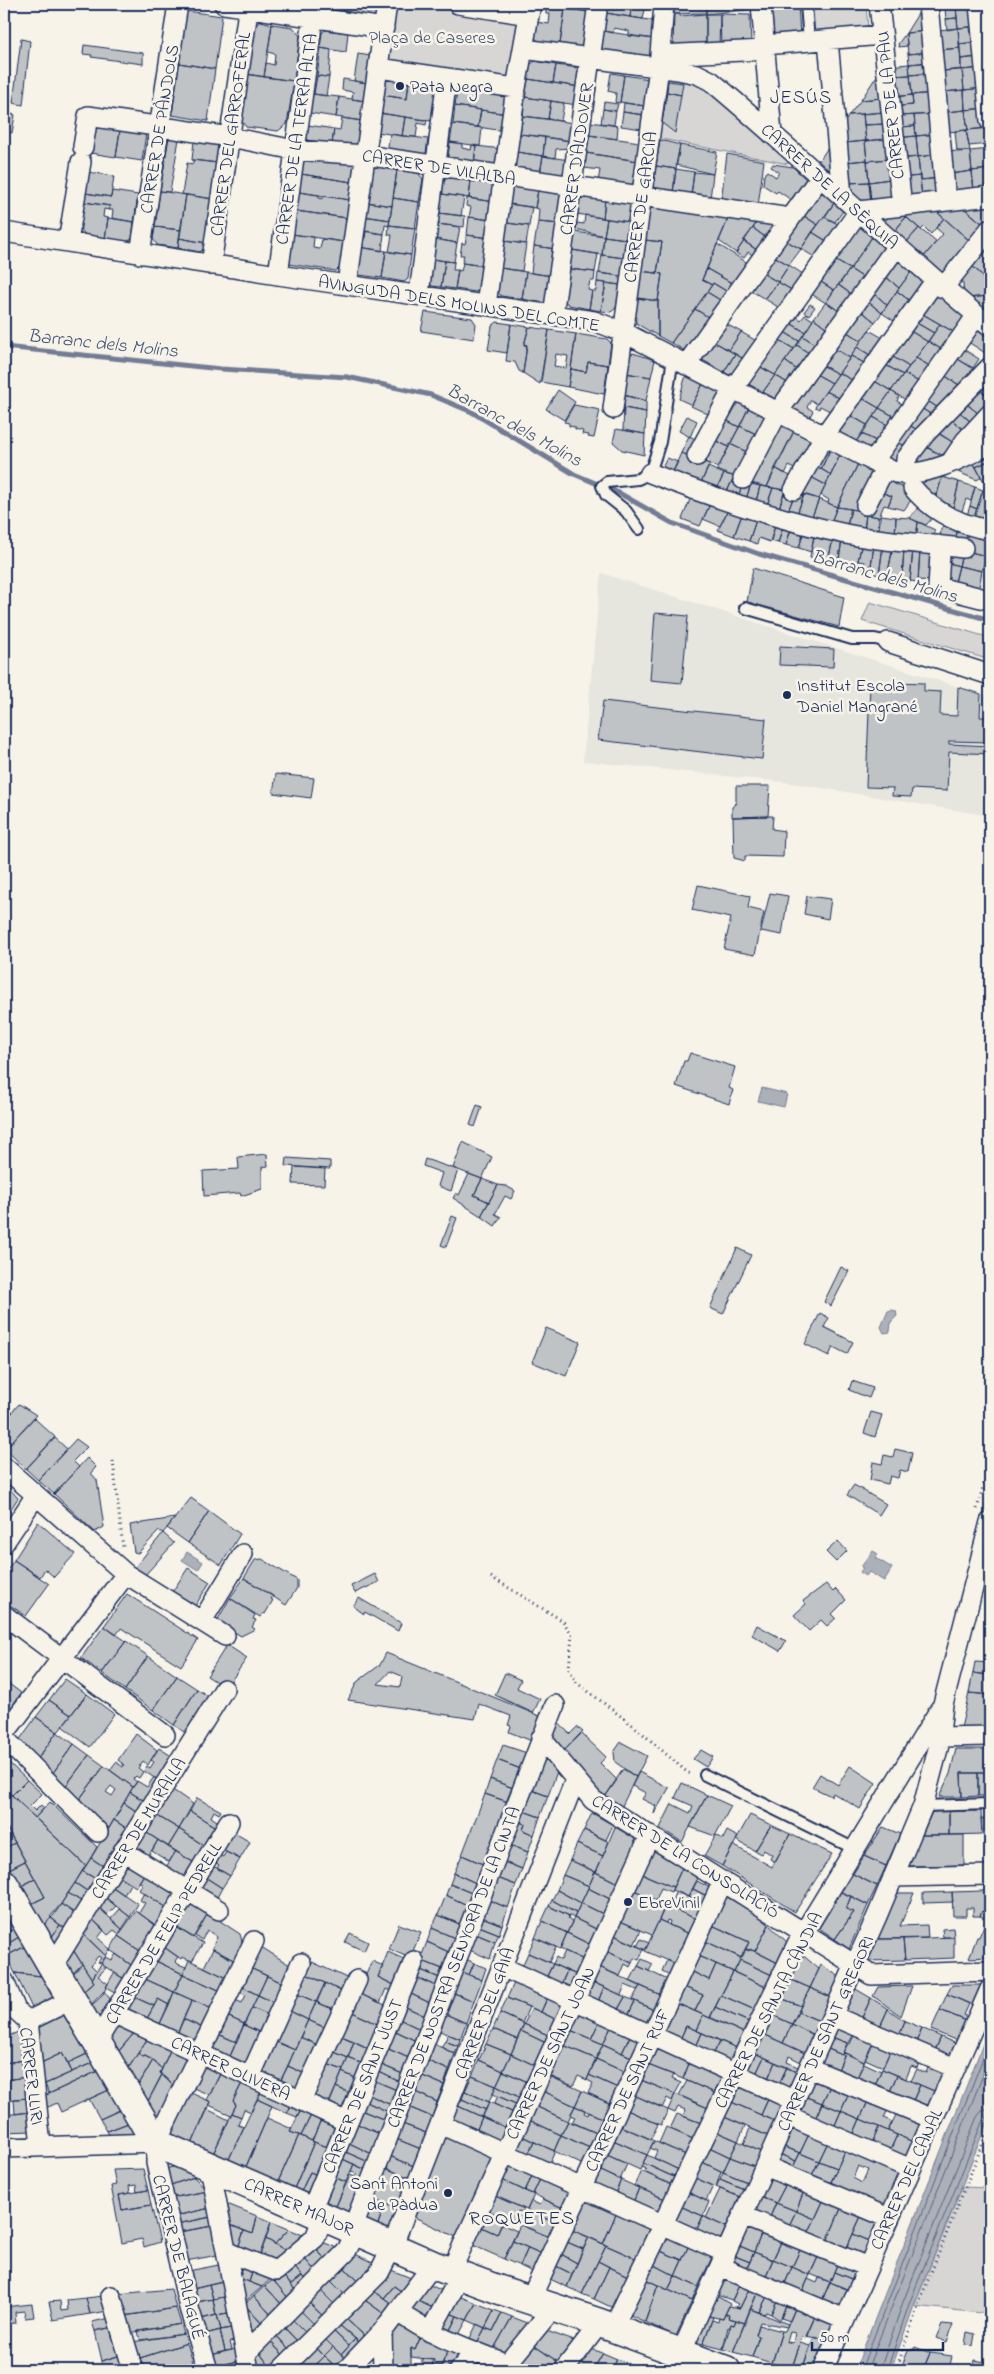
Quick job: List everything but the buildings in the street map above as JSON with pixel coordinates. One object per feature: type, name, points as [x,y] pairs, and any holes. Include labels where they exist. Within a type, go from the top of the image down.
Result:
[{"type":"street","name":"CARRER DE PÀNDOLS","points":[[140,254],[178,4]]},
{"type":"street","points":[[224,4],[314,10],[384,28]]},
{"type":"street","points":[[347,285],[387,4]]},
{"type":"street","points":[[459,4],[530,9],[516,88],[486,305]]},
{"type":"street","name":"CARRER D'ALDOVER","points":[[553,315],[598,4]]},
{"type":"street","name":"CARRER DE GARCIA","points":[[613,409],[642,197],[664,4]]},
{"type":"street","points":[[761,4],[772,134]]},
{"type":"street","name":"CARRER DE LA PAU","points":[[879,4],[902,206]]},
{"type":"street","points":[[928,4],[946,201]]},
{"type":"street","points":[[979,4],[990,121]]},
{"type":"street","name":"CARRER DEL GARROFERAL","points":[[211,265],[249,6]]},
{"type":"street","name":"CARRER DE LA TERRA ALTA","points":[[278,275],[314,10]]},
{"type":"street","points":[[524,49],[590,58],[659,61],[809,42],[882,35]]},
{"type":"street","points":[[828,40],[842,196]]},
{"type":"street","name":"CARRER DE LA SÈQUIA","points":[[659,61],[710,81],[859,211],[939,284],[984,321]]},
{"type":"street","points":[[379,68],[516,88]]},
{"type":"street","points":[[419,294],[447,78]]},
{"type":"street","name":"CARRER DE VILALBA","points":[[68,242],[88,116],[160,125],[295,150],[365,155],[504,178],[790,218]]},
{"type":"street","points":[[680,361],[820,177]]},
{"type":"street","points":[[697,456],[733,389],[859,211],[990,196]]},
{"type":"street","points":[[794,490],[824,436],[939,284],[990,228]]},
{"type":"street","name":"AVINGUDA DELS MOLINS DEL COMTE","points":[[7,232],[211,265],[594,321],[623,332],[909,481]]},
{"type":"street","points":[[743,479],[778,412],[897,246]]},
{"type":"street","points":[[866,505],[879,465],[984,321]]},
{"type":"street","points":[[990,367],[925,434],[906,459],[909,481],[941,514],[968,525],[990,530]]},
{"type":"street","points":[[951,462],[965,441],[990,414]]},
{"type":"street","points":[[909,481],[990,444]]},
{"type":"street","points":[[650,473],[737,505],[827,530],[885,540],[963,548]]},
{"type":"street","points":[[938,545],[940,554],[938,587],[985,599]]},
{"type":"street","points":[[888,642],[990,675]]},
{"type":"street","points":[[4,1467],[126,1574],[225,1636]]},
{"type":"street","points":[[4,1543],[36,1495]]},
{"type":"street","points":[[943,1704],[983,1519]]},
{"type":"street","points":[[202,1621],[243,1554]]},
{"type":"street","points":[[98,1832],[4,1736],[126,1574]]},
{"type":"street","points":[[4,1615],[165,1735]]},
{"type":"street","name":"CARRER DE MURALLA","points":[[52,1967],[224,1689]]},
{"type":"street","name":"CARRER DE SANT GREGORI","points":[[681,2353],[855,1966],[923,1806],[940,1737],[943,1704]]},
{"type":"street","name":"CARRER DE SANTA CÀNDIA","points":[[564,2370],[606,2325],[662,2225],[805,1931],[943,1704]]},
{"type":"street","name":"CARRER DE NOSTRA SENYORA DE LA CINTA","points":[[248,2361],[346,2252],[555,1705]]},
{"type":"street","points":[[940,1737],[990,1736]]},
{"type":"street","name":"CARRER DE LA CONSOLACIÓ","points":[[541,1738],[592,1800],[805,1931],[871,1975],[990,1970]]},
{"type":"street","name":"CARRER DEL GAIÀ","points":[[281,2370],[379,2273],[392,2247],[575,1780]]},
{"type":"street","name":"CARRER DE FELIP PEDRELL","points":[[96,2043],[189,1893],[229,1822]]},
{"type":"street","name":"CARRER DE SANT JOAN","points":[[448,2271],[504,2154],[650,1836]]},
{"type":"street","points":[[123,1851],[219,1910]]},
{"type":"street","points":[[894,1877],[990,1875]]},
{"type":"street","name":"CARRER DE SANT RUF","points":[[505,2367],[542,2304],[582,2188],[723,1881]]},
{"type":"street","points":[[4,1884],[156,2143]]},
{"type":"street","points":[[156,2143],[254,1941]]},
{"type":"street","name":"CARRER DE SANT JUST","points":[[227,2252],[276,2271],[314,2238],[317,2214],[348,2122],[414,1961]]},
{"type":"street","points":[[250,2077],[301,1964]]},
{"type":"street","points":[[502,1966],[734,2075],[791,2108],[911,2169]]},
{"type":"street","points":[[301,2100],[357,1980]]},
{"type":"street","name":"CARRER LLIRI","points":[[4,1981],[16,2014],[41,2146]]},
{"type":"street","name":"CARRER DEL CANAL","points":[[822,2370],[990,1989]]},
{"type":"street","points":[[16,2014],[71,2000]]},
{"type":"street","name":"CARRER OLIVERA","points":[[115,2014],[348,2122]]},
{"type":"street","points":[[832,2016],[955,2068]]},
{"type":"street","points":[[809,2068],[933,2119]]},
{"type":"street","points":[[440,2124],[662,2225],[723,2260],[845,2319]]},
{"type":"street","points":[[4,2148],[156,2143]]},
{"type":"street","name":"CARRER MAJOR","points":[[156,2143],[448,2271],[606,2325],[726,2370]]},
{"type":"street","name":"CARRER DE BALAGUÉ","points":[[156,2143],[156,2163],[187,2299],[208,2370]]},
{"type":"street","points":[[765,2166],[890,2218]]},
{"type":"street","points":[[210,2167],[248,2361]]},
{"type":"street","points":[[743,2216],[868,2267]]},
{"type":"street","points":[[346,2370],[398,2312],[448,2271]]},
{"type":"street","points":[[430,2332],[448,2271]]},
{"type":"street","points":[[111,2296],[133,2370]]},
{"type":"street","points":[[398,2312],[430,2332],[505,2367]]},
{"type":"street","points":[[382,2332],[383,2370]]},
{"type":"street","points":[[459,2370],[475,2352]]},
{"type":"lane","points":[[806,4],[809,42]]},
{"type":"lane","points":[[639,529],[626,512],[606,496],[602,486],[607,482],[638,479],[650,473],[660,442],[680,361]]},
{"type":"lane","points":[[745,608],[852,638],[875,639],[888,642]]},
{"type":"lane","points":[[705,1776],[855,1849]]},
{"type":"lane","points":[[923,1806],[990,1804]]},
{"type":"path","points":[[113,1461],[126,1574]]},
{"type":"path","points":[[983,1519],[990,1461]]},
{"type":"path","points":[[491,1577],[563,1621],[572,1635],[569,1669],[577,1683],[634,1726],[688,1773],[705,1776]]},
{"type":"path","points":[[896,2370],[920,2300],[990,2125]]},
{"type":"shaded area","name":"Institut Escola Daniel Mangrané","points":[[601,573],[990,697],[990,816],[792,783],[583,761]]},
{"type":"green space","name":"Plaça de Caseres","points":[[395,4],[417,4],[519,20],[510,78],[390,61],[388,59]]},
{"type":"green space","points":[[809,4],[866,4],[868,29],[811,34]]},
{"type":"green space","points":[[666,77],[706,84],[788,156],[788,164],[657,138]]},
{"type":"green space","points":[[870,602],[990,638],[990,660],[862,621]]},
{"type":"green space","points":[[962,2187],[990,2188],[990,2314],[914,2306]]},
{"type":"water","points":[[762,1088],[787,1094],[784,1107],[758,1101]]},
{"type":"water","points":[[888,1311],[896,1311],[897,1316],[891,1322],[890,1332],[884,1333],[881,1327]]},
{"type":"water","points":[[873,1551],[878,1554],[876,1558],[892,1568],[884,1581],[869,1572],[866,1576],[860,1572],[863,1568],[861,1567]]},
{"type":"water","points":[[187,1552],[203,1562],[198,1570],[182,1560]]},
{"type":"water","points":[[990,2026],[990,2115],[914,2306],[891,2370],[855,2370]]},
{"type":"waterway","name":"Barranc dels Molins","points":[[4,347],[221,369],[347,377],[431,395],[472,412],[574,474],[619,493],[672,523],[759,554],[990,620]]},
{"type":"place","name":"Pata Negra","points":[[400,86]]},
{"type":"place","name":"Institut Escola Daniel Mangrané","points":[[787,695]]},
{"type":"place","name":"EbreVinil","points":[[628,1902]]},
{"type":"place","name":"Sant Antoni de Pàdua","points":[[448,2193]]},
{"type":"district","name":"JESÚS","points":[[801,96]]},
{"type":"district","name":"ROQUETES","points":[[522,2217]]}]
